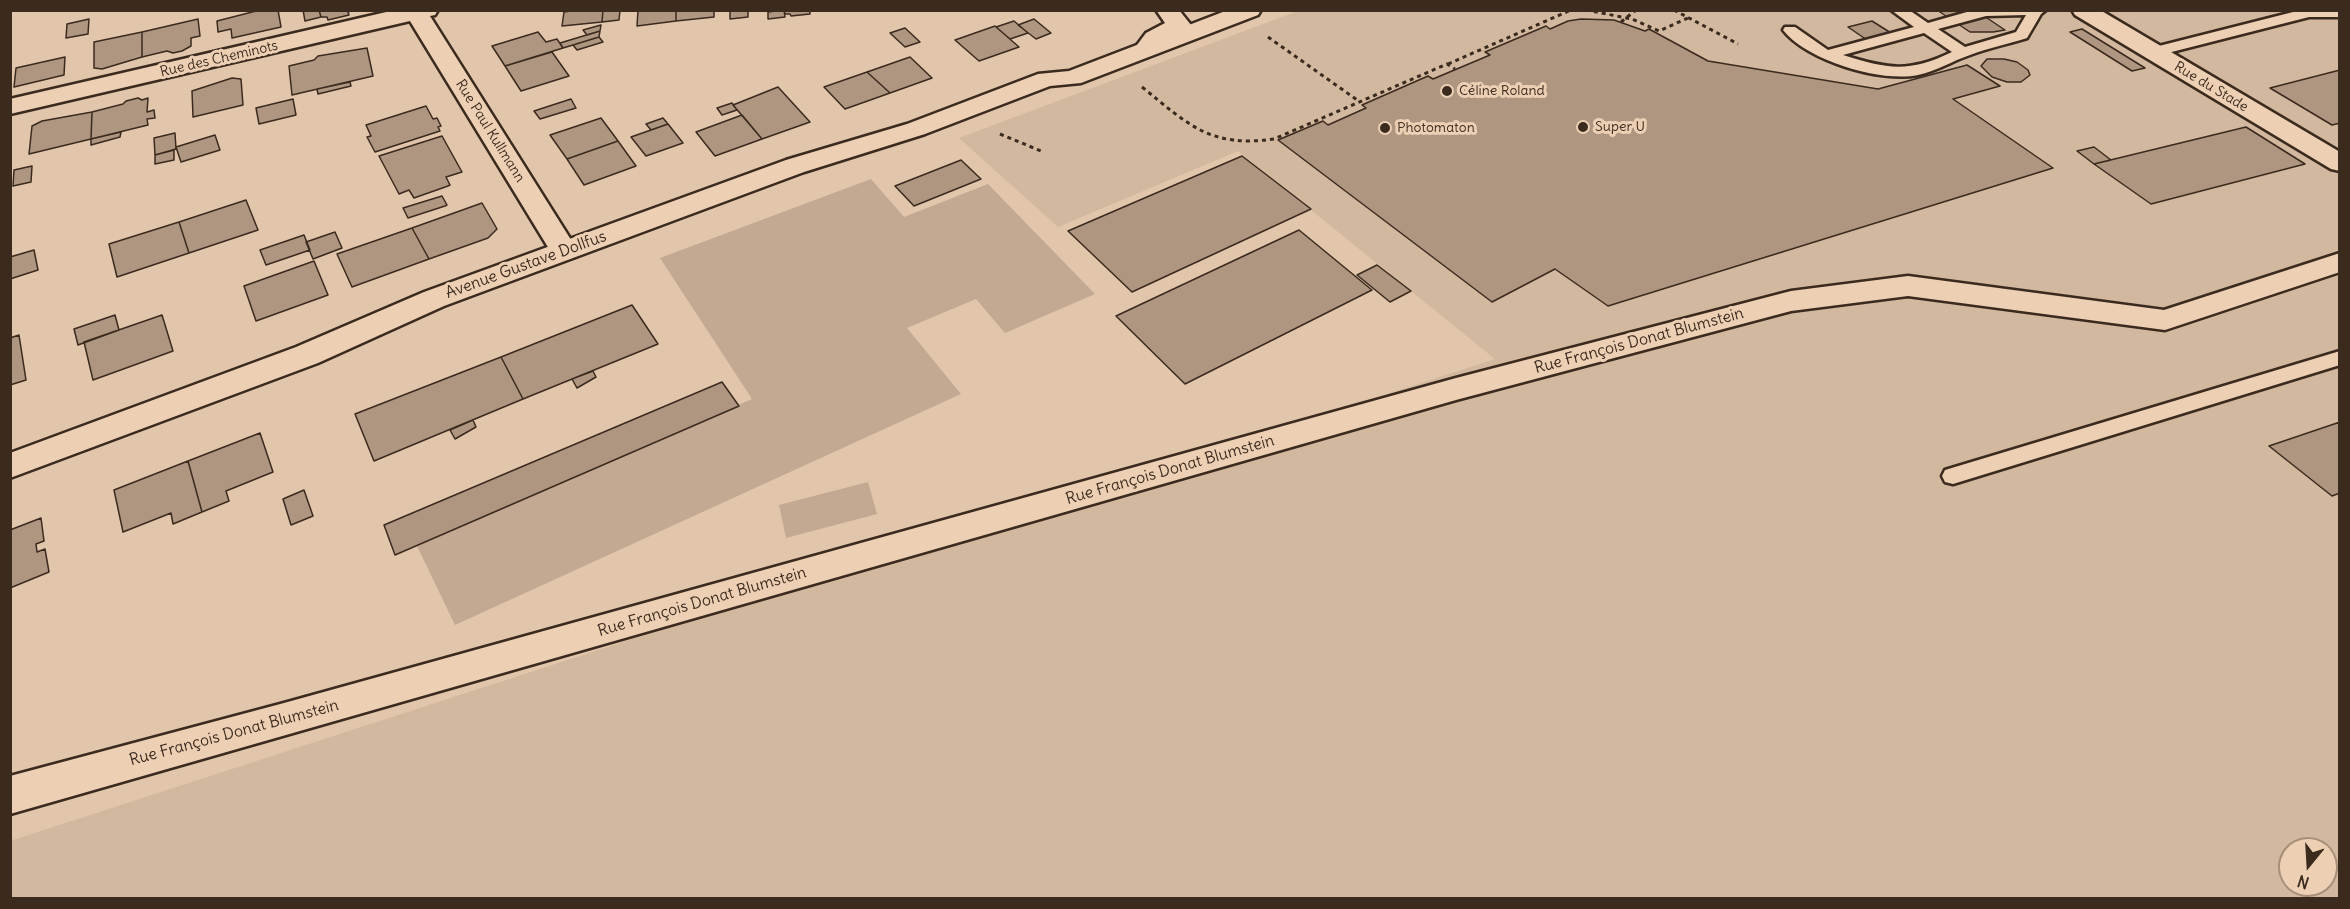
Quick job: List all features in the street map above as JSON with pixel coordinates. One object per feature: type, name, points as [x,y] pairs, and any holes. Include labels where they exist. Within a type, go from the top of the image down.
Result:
[{"type":"street","name":"Avenue Gustave Dollfus","points":[[1047,79],[1056,67],[1106,44],[1170,15],[1197,10]]},
{"type":"street","name":"Avenue Gustave Dollfus","points":[[10,466],[297,359],[408,309],[564,250],[795,166],[916,129],[1047,79],[1072,78],[1250,10]]},
{"type":"street","name":"Rue du Stade","points":[[2083,10],[2340,163]]},
{"type":"street","name":"Rue des Cheminots","points":[[10,107],[420,11]]},
{"type":"street","name":"Rue Paul Kullmann","points":[[420,11],[564,250]]},
{"type":"street","points":[[1146,49],[1154,38],[1179,25],[1170,15]]},
{"type":"street","name":"Rue François Donat Blumstein","points":[[10,795],[295,717],[1444,393],[1791,301],[1908,286],[2165,320],[2340,262]]},
{"type":"lane","points":[[1898,10],[1963,52]]},
{"type":"lane","points":[[1827,54],[1985,12],[2037,11]]},
{"type":"lane","points":[[1790,30],[1827,54],[1859,65],[1895,72],[1916,71],[1937,65],[1963,52],[2022,35],[2037,11]]},
{"type":"lane","points":[[2152,52],[2309,14],[2338,12]]},
{"type":"lane","points":[[1953,476],[2340,358]]},
{"type":"path","points":[[1139,84],[1200,133],[1238,143],[1274,139],[1571,10]]},
{"type":"path","points":[[1586,10],[1626,17],[1659,31],[1689,18]]},
{"type":"path","points":[[1621,22],[1636,10]]},
{"type":"path","points":[[1674,10],[1738,44]]},
{"type":"path","points":[[1279,45],[1360,102]]},
{"type":"path","points":[[1448,64],[1455,69]]},
{"type":"path","points":[[1003,135],[1041,151]]},
{"type":"shaded area","points":[[1298,11],[2339,11],[2339,898],[11,898],[10,841],[1495,359],[1238,151],[1058,227],[959,138]]},
{"type":"shaded area","points":[[871,179],[904,217],[988,184],[1095,294],[1005,333],[976,299],[907,328],[961,394],[455,625],[417,546],[752,399],[660,258]]},
{"type":"shaded area","points":[[868,482],[877,514],[786,538],[779,505]]},
{"type":"building","points":[[260,10],[278,10],[281,27],[232,38],[231,29],[218,32],[217,21]]},
{"type":"building","points":[[303,10],[319,10],[321,17],[305,21]]},
{"type":"building","points":[[319,10],[354,10],[348,12],[349,15],[328,20],[327,17],[321,17]]},
{"type":"building","points":[[603,10],[602,22],[562,26],[564,12]]},
{"type":"building","points":[[603,10],[620,10],[619,20],[602,22]]},
{"type":"building","points":[[638,10],[676,10],[676,21],[637,26]]},
{"type":"building","points":[[676,10],[714,10],[714,17],[676,21]]},
{"type":"building","points":[[730,10],[748,10],[748,17],[730,19]]},
{"type":"building","points":[[784,10],[785,17],[768,19],[768,12]]},
{"type":"building","points":[[784,10],[810,10],[810,14],[791,16],[785,14]]},
{"type":"building","points":[[1937,10],[1975,10],[2005,30],[1970,32]]},
{"type":"building","points":[[89,19],[88,34],[66,38],[67,24]]},
{"type":"building","points":[[198,19],[200,36],[191,38],[191,46],[182,51],[173,53],[167,51],[142,57],[142,32]]},
{"type":"building","points":[[1034,19],[1051,33],[1036,39],[1018,25]]},
{"type":"building","points":[[1614,20],[1645,31],[1649,29],[1708,61],[1878,89],[1967,65],[2000,86],[1953,99],[2053,168],[1608,306],[1555,269],[1492,302],[1278,140],[1323,121],[1328,125],[1366,108],[1362,105],[1428,76],[1433,79],[1490,55],[1485,52],[1546,26],[1550,29],[1568,21]]},
{"type":"building","points":[[1014,21],[1028,33],[1010,39],[996,27]]},
{"type":"building","points":[[1872,21],[1891,33],[1867,40],[1848,27]]},
{"type":"building","points":[[601,25],[600,31],[587,35],[583,30]]},
{"type":"building","points":[[995,26],[1019,47],[979,61],[955,40]]},
{"type":"building","points":[[905,28],[920,42],[905,47],[890,33]]},
{"type":"building","points":[[2082,29],[2145,68],[2132,71],[2070,32]]},
{"type":"building","points":[[600,31],[599,37],[563,48],[560,43]]},
{"type":"building","points":[[142,32],[142,57],[102,69],[94,68],[94,42]]},
{"type":"building","points":[[538,32],[546,42],[557,39],[563,48],[505,66],[492,46]]},
{"type":"building","points":[[599,37],[603,42],[577,50],[573,45]]},
{"type":"building","points":[[367,48],[373,76],[292,95],[289,66],[314,60],[318,56]]},
{"type":"building","points":[[552,52],[569,76],[521,91],[505,66]]},
{"type":"building","points":[[65,57],[64,75],[14,87],[16,68]]},
{"type":"building","points":[[910,57],[932,78],[890,93],[867,72]]},
{"type":"building","points":[[1987,59],[2017,62],[2028,70],[2030,75],[2021,82],[2007,82],[1992,77],[1981,66]]},
{"type":"building","points":[[2340,70],[2340,123],[2332,125],[2270,88]]},
{"type":"building","points":[[867,72],[890,93],[845,109],[824,87]]},
{"type":"building","points":[[232,78],[241,79],[243,105],[193,117],[192,91]]},
{"type":"building","points":[[350,82],[351,86],[318,94],[317,89]]},
{"type":"building","points":[[778,87],[810,122],[762,139],[733,105]]},
{"type":"building","points":[[138,98],[142,100],[148,98],[147,112],[154,110],[155,118],[147,119],[148,125],[91,139],[92,112]]},
{"type":"building","points":[[293,99],[296,115],[259,124],[256,108]]},
{"type":"building","points":[[571,99],[576,108],[540,119],[534,111]]},
{"type":"building","points":[[732,103],[737,110],[722,115],[717,108]]},
{"type":"building","points":[[426,106],[433,119],[437,118],[441,126],[438,127],[440,131],[375,152],[367,137],[371,136],[366,125]]},
{"type":"building","points":[[92,112],[91,139],[29,154],[32,126],[42,121]]},
{"type":"building","points":[[742,115],[762,139],[715,156],[696,132]]},
{"type":"building","points":[[601,118],[618,141],[567,159],[550,135]]},
{"type":"building","points":[[663,118],[668,124],[651,130],[646,124]]},
{"type":"building","points":[[668,124],[683,143],[646,156],[631,137]]},
{"type":"building","points":[[2246,127],[2305,164],[2151,204],[2094,164]]},
{"type":"building","points":[[121,132],[120,137],[91,145],[91,139]]},
{"type":"building","points":[[175,133],[176,149],[155,155],[154,138]]},
{"type":"building","points":[[215,135],[220,150],[181,162],[176,147]]},
{"type":"building","points":[[442,136],[462,172],[446,177],[450,185],[414,198],[409,190],[399,194],[379,156]]},
{"type":"building","points":[[618,141],[636,166],[584,185],[567,159]]},
{"type":"building","points":[[2094,147],[2111,160],[2094,164],[2077,151]]},
{"type":"building","points":[[174,150],[174,160],[155,164],[155,155]]},
{"type":"building","points":[[1242,156],[1311,209],[1132,292],[1068,231]]},
{"type":"building","points":[[961,160],[981,179],[914,206],[895,186]]},
{"type":"building","points":[[32,166],[31,182],[13,186],[14,170]]},
{"type":"building","points":[[442,196],[447,205],[408,218],[403,208]]},
{"type":"building","points":[[246,200],[258,230],[189,253],[179,222]]},
{"type":"building","points":[[482,203],[497,229],[488,238],[429,259],[412,228]]},
{"type":"building","points":[[179,222],[189,253],[117,277],[109,244]]},
{"type":"building","points":[[412,228],[429,259],[352,287],[337,254]]},
{"type":"building","points":[[1299,230],[1372,290],[1185,384],[1116,316]]},
{"type":"building","points":[[335,232],[342,248],[313,259],[306,242]]},
{"type":"building","points":[[304,235],[310,250],[266,265],[260,250]]},
{"type":"building","points":[[34,250],[38,270],[10,279],[10,257]]},
{"type":"building","points":[[314,261],[328,295],[256,321],[244,286]]},
{"type":"building","points":[[1377,265],[1411,291],[1390,302],[1357,275]]},
{"type":"building","points":[[632,305],[658,344],[523,399],[501,357]]},
{"type":"building","points":[[115,315],[119,330],[78,345],[74,329]]},
{"type":"building","points":[[162,315],[173,351],[93,380],[84,342]]},
{"type":"building","points":[[19,335],[26,380],[10,385],[10,338]]},
{"type":"building","points":[[501,357],[523,399],[374,461],[355,414]]},
{"type":"building","points":[[593,371],[596,377],[577,388],[572,379]]},
{"type":"building","points":[[722,382],[739,406],[395,555],[384,525]]},
{"type":"building","points":[[473,420],[476,427],[455,439],[450,430]]},
{"type":"building","points":[[2340,422],[2340,493],[2332,496],[2269,446]]},
{"type":"building","points":[[260,433],[273,472],[226,491],[229,501],[202,512],[188,461]]},
{"type":"building","points":[[188,461],[202,512],[173,524],[171,513],[123,532],[114,490]]},
{"type":"building","points":[[304,490],[313,516],[291,525],[283,499]]},
{"type":"building","points":[[41,518],[44,541],[36,544],[37,552],[45,549],[49,572],[10,588],[10,530]]},
{"type":"place","name":"Céline Roland","points":[[1447,91]]},
{"type":"place","name":"Super U","points":[[1583,127]]},
{"type":"place","name":"Photomaton","points":[[1385,128]]}]
